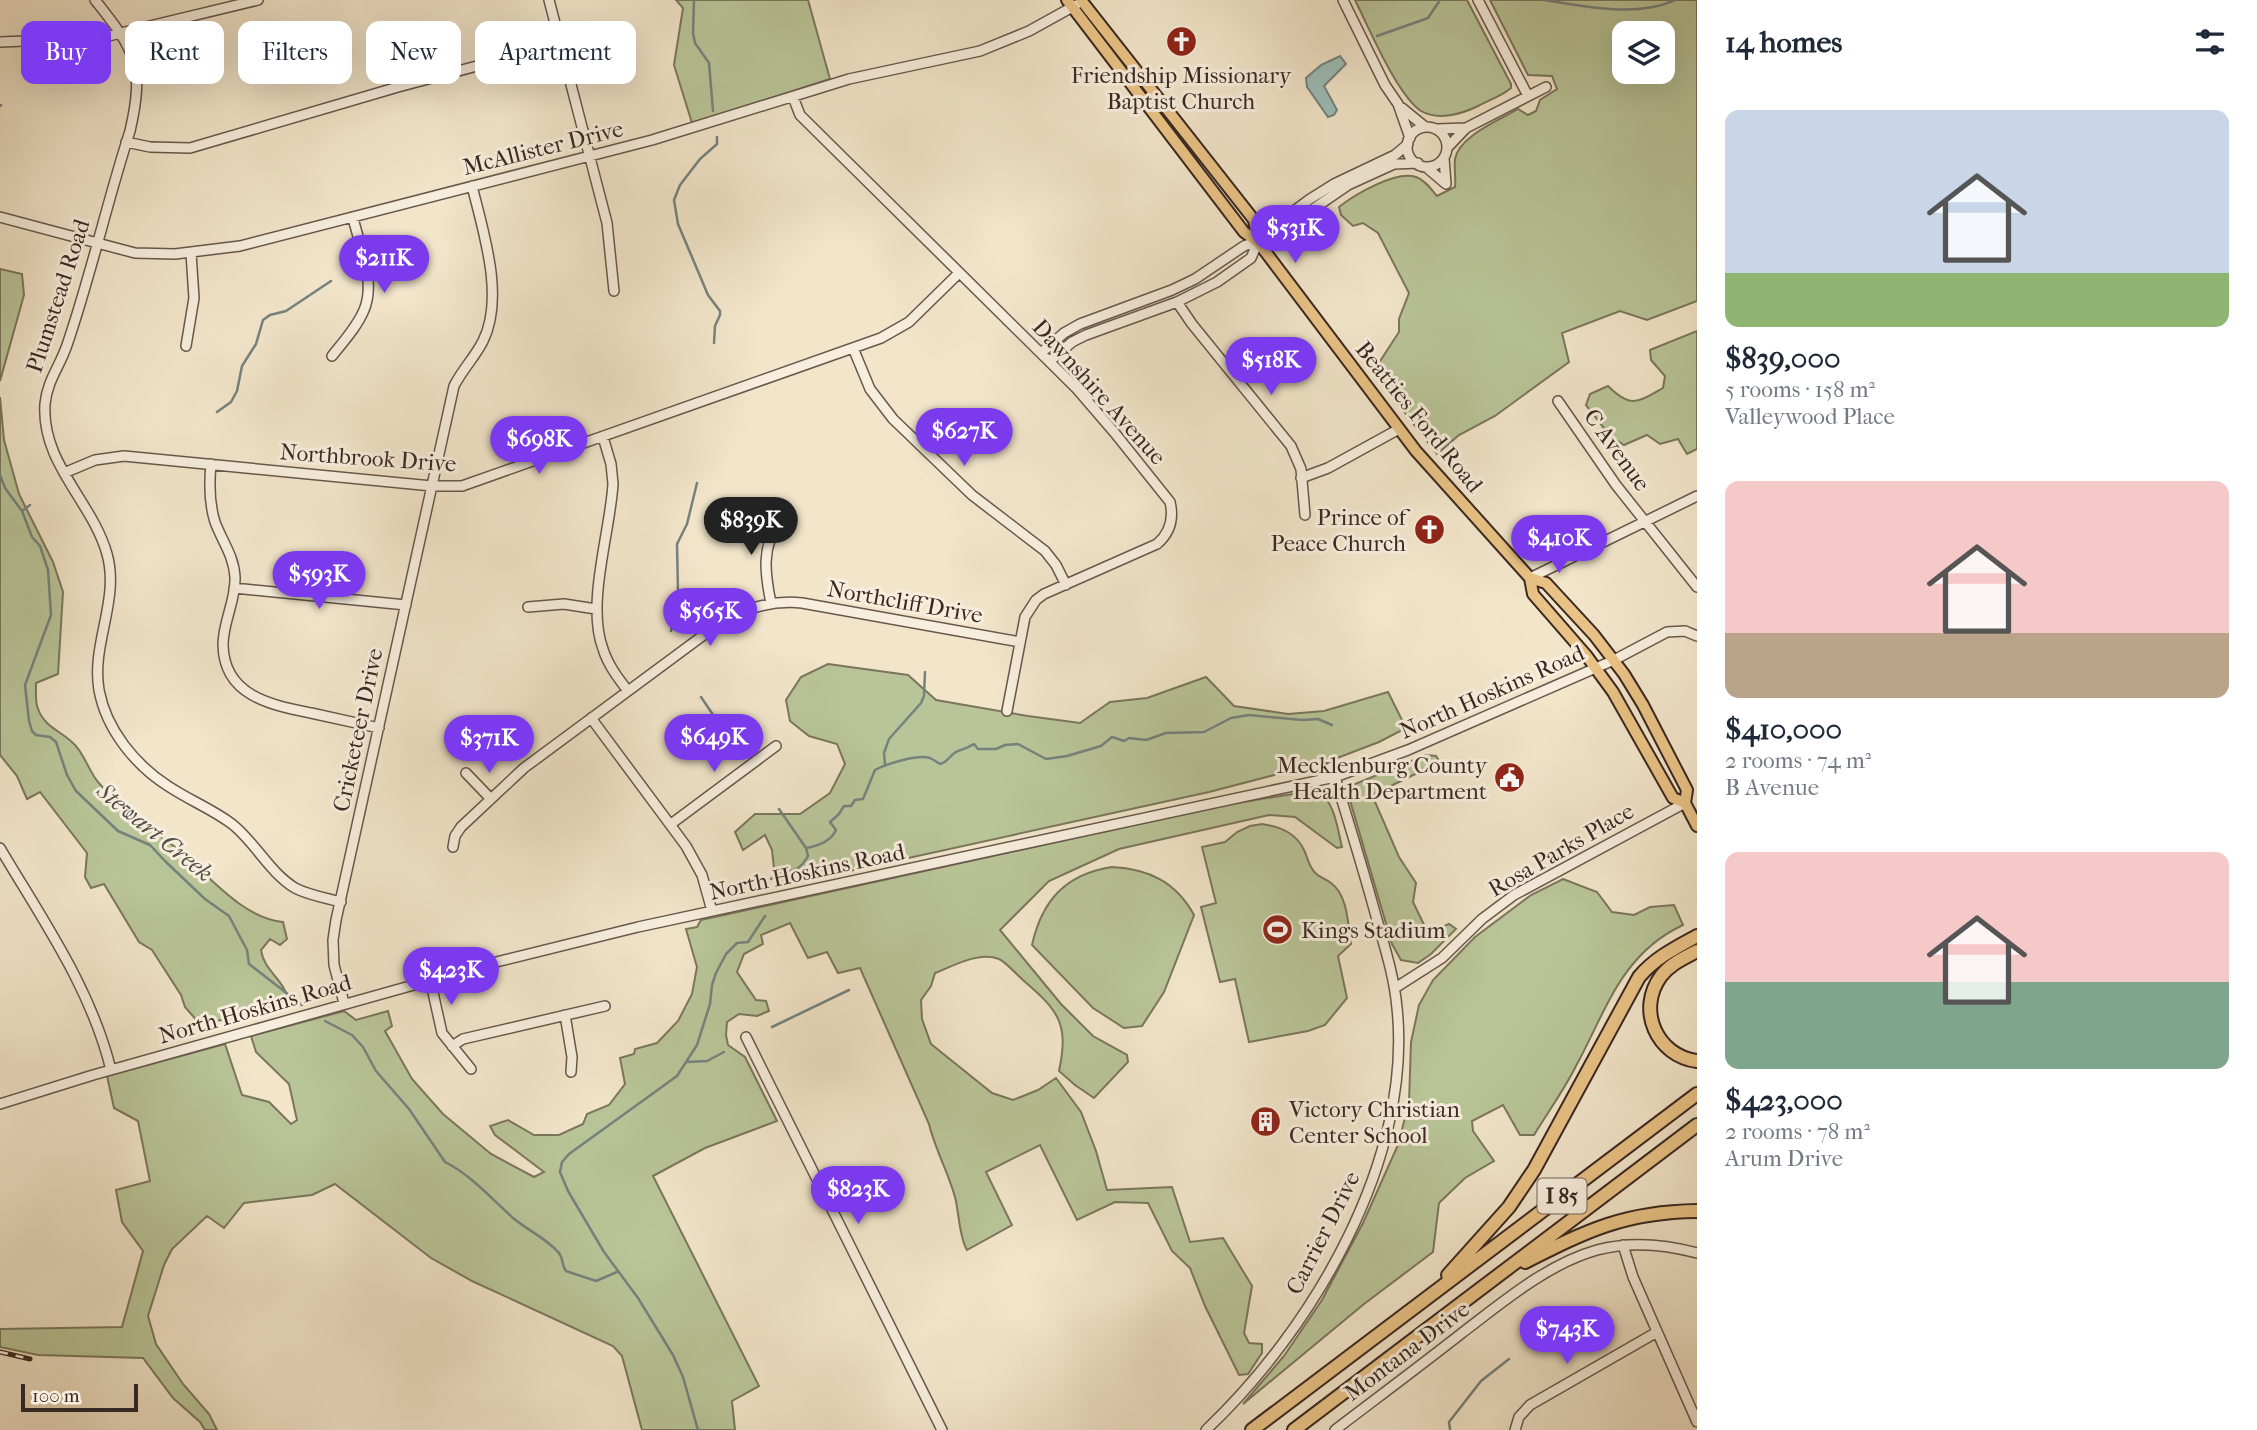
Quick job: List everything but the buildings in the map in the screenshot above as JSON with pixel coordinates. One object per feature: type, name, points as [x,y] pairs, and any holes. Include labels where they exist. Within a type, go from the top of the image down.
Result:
[{"type":"highway","points":[[1427,1298],[1495,1224],[1528,1180],[1639,977],[1666,953],[1697,936]]},
{"type":"highway","points":[[1697,951],[1674,964],[1659,979],[1651,999],[1650,1013],[1656,1034],[1664,1045],[1680,1057],[1697,1060]]},
{"type":"highway","name":"I 85","points":[[1252,1430],[1697,1094]]},
{"type":"highway","name":"I 85","points":[[1294,1430],[1697,1125]]},
{"type":"highway","points":[[1494,1279],[1598,1227],[1646,1215],[1697,1211]]},
{"type":"main road","name":"Beatties Ford Road","points":[[1077,2],[1254,220],[1258,242],[1399,429],[1458,501],[1530,578],[1546,583],[1614,660],[1643,705],[1687,790],[1685,803]]},
{"type":"main road","name":"Beatties Ford Road","points":[[1530,578],[1533,594],[1596,667],[1620,703],[1673,797],[1685,803],[1697,826]]},
{"type":"street","name":"Plumstead Road","points":[[95,0],[122,34],[132,52],[136,76],[136,103],[67,346],[46,394],[46,424],[53,453],[98,531],[109,564],[111,587],[97,674],[103,706],[115,733],[138,761],[160,781],[237,828],[288,883],[302,891],[341,902]]},
{"type":"street","points":[[0,43],[88,39],[122,34],[232,3],[258,0]]},
{"type":"street","points":[[549,0],[555,21]]},
{"type":"street","points":[[1343,0],[1385,85],[1398,104],[1424,126],[1436,129],[1466,128]]},
{"type":"street","points":[[1478,0],[1528,96]]},
{"type":"street","name":"McAllister Drive","points":[[0,217],[135,253],[191,253],[240,246],[652,140],[849,79],[980,51],[1029,31],[1077,2]]},
{"type":"street","points":[[126,142],[169,149],[190,148],[475,67]]},
{"type":"street","points":[[571,84],[607,223],[614,291]]},
{"type":"street","points":[[1041,353],[1064,333],[1080,324],[1185,284],[1244,246],[1278,233],[1355,182],[1394,164],[1437,164],[1466,128],[1546,87]]},
{"type":"street","name":"Dawnshire Avenue","points":[[793,97],[800,115],[1050,362],[1114,432],[1166,495],[1172,511],[1170,526],[1157,544],[1044,594],[1030,608],[1025,617],[1007,711]]},
{"type":"street","points":[[1398,104],[1409,141],[1410,156],[1446,184],[1444,137],[1436,129]]},
{"type":"street","points":[[1050,362],[1079,338],[1177,302],[1217,282],[1251,258],[1258,242],[1271,228],[1334,184],[1395,155],[1413,133],[1424,126]]},
{"type":"street","name":"Cricketeer Drive","points":[[344,1003],[337,980],[333,950],[341,902],[454,386],[483,341],[489,321],[490,264],[472,186]]},
{"type":"street","points":[[332,356],[357,324],[369,296],[369,281],[353,218]]},
{"type":"street","points":[[186,346],[194,298],[191,253]]},
{"type":"street","name":"Northbrook Drive","points":[[64,473],[95,460],[124,456],[432,486],[455,487],[476,483],[881,338],[902,327],[926,307],[959,273]]},
{"type":"street","points":[[1185,284],[1191,296]]},
{"type":"street","points":[[1177,302],[1291,446],[1299,463],[1305,515]]},
{"type":"street","points":[[1125,308],[1129,320]]},
{"type":"street","points":[[853,348],[870,389],[894,419],[972,495],[1045,551],[1066,584]]},
{"type":"street","name":"C Avenue","points":[[1559,401],[1616,485],[1697,587]]},
{"type":"street","points":[[1301,478],[1328,468],[1399,429]]},
{"type":"street","points":[[603,437],[611,464],[613,484],[596,609],[598,631],[604,653],[628,691]]},
{"type":"street","points":[[211,464],[211,507],[231,558],[234,589],[224,632],[223,645],[227,665],[248,693],[268,704],[379,728]]},
{"type":"street","points":[[1530,578],[1697,496]]},
{"type":"street","points":[[771,603],[766,567],[767,545],[780,521]]},
{"type":"street","points":[[234,589],[406,605]]},
{"type":"street","name":"Northcliff Drive","points":[[453,847],[455,836],[461,827],[524,768],[737,613],[771,603],[802,603],[1020,642]]},
{"type":"street","points":[[528,607],[564,604],[596,609]]},
{"type":"street","name":"North Hoskins Road","points":[[0,1104],[344,1003],[584,940],[1335,777],[1408,750],[1614,660],[1667,632],[1685,631],[1697,636]]},
{"type":"street","points":[[591,718],[696,862],[712,911]]},
{"type":"street","points":[[670,824],[776,746]]},
{"type":"street","points":[[466,773],[490,798]]},
{"type":"street","name":"Carrier Drive","points":[[1206,1430],[1249,1385],[1291,1331],[1328,1273],[1362,1204],[1382,1151],[1396,1092],[1399,1041],[1395,988],[1335,777]]},
{"type":"street","name":"Rosa Parks Place","points":[[1395,988],[1442,958],[1482,919],[1514,895],[1685,803]]},
{"type":"street","points":[[0,848],[85,993],[97,1020],[111,1070]]},
{"type":"street","points":[[430,979],[442,1033],[471,1069]]},
{"type":"street","points":[[452,1046],[463,1039],[605,1006]]},
{"type":"street","points":[[565,1015],[572,1057],[571,1072]]},
{"type":"street","points":[[746,1037],[942,1430]]},
{"type":"street","points":[[1623,1245],[1629,1268],[1697,1422]]},
{"type":"street","name":"Montana Drive","points":[[1335,1430],[1490,1312],[1544,1275],[1588,1253],[1623,1245],[1661,1245],[1697,1253]]},
{"type":"street","points":[[1515,1430],[1519,1417],[1530,1405],[1657,1332]]},
{"type":"green space","points":[[676,0],[808,0],[830,79],[692,123],[674,65],[683,8]]},
{"type":"green space","points":[[1355,0],[1467,0],[1511,88],[1457,114],[1435,116],[1421,111],[1393,76]]},
{"type":"green space","points":[[1490,0],[1697,0],[1697,301],[1647,320],[1620,311],[1562,333],[1569,362],[1495,416],[1459,435],[1437,454],[1373,372],[1399,332],[1399,319],[1409,293],[1378,233],[1363,223],[1353,226],[1341,215],[1339,207],[1365,190],[1398,177],[1419,178],[1437,196],[1455,187],[1455,159],[1464,143],[1518,109],[1528,115],[1536,111],[1540,100],[1557,89],[1552,76],[1528,75]]},
{"type":"green space","points":[[0,269],[22,274],[24,295],[0,381]]},
{"type":"green space","points":[[1697,331],[1697,449],[1687,454],[1678,439],[1660,444],[1647,435],[1624,445],[1610,436],[1586,405],[1590,394],[1608,386],[1623,398],[1635,401],[1663,388],[1665,376],[1651,360],[1650,350]]},
{"type":"green space","points":[[0,397],[4,440],[19,494],[53,562],[63,592],[58,674],[36,683],[38,709],[48,724],[76,746],[98,782],[125,809],[175,847],[225,893],[253,912],[283,922],[287,939],[280,945],[270,939],[261,950],[266,964],[286,992],[288,999],[278,1004],[245,1015],[199,1023],[185,1007],[181,995],[152,950],[139,942],[104,884],[91,888],[85,877],[87,853],[40,792],[27,799],[17,776],[0,755]]},
{"type":"green space","points":[[828,664],[908,675],[936,700],[1080,723],[1110,702],[1147,698],[1206,677],[1234,706],[1288,714],[1324,711],[1388,692],[1406,728],[1379,742],[1332,760],[1209,792],[776,887],[772,850],[765,835],[743,850],[735,832],[755,814],[800,814],[830,793],[845,764],[837,744],[809,736],[790,721],[786,700],[801,677]]},
{"type":"green space","points":[[1426,755],[1436,756],[1440,762],[1372,795],[1399,857],[1416,883],[1413,902],[1428,933],[1449,924],[1456,929],[1418,963],[1401,960],[1392,944],[1349,797],[1355,784]]},
{"type":"green space","points":[[1317,790],[1332,808],[1342,847],[1337,848],[1295,817],[1269,815],[1119,849],[1049,881],[1000,930],[1061,1004],[1093,1036],[1127,1055],[1128,1062],[1094,1098],[1059,1071],[1062,1030],[1053,1010],[999,959],[975,958],[935,973],[931,986],[921,1000],[922,1019],[931,1044],[992,1093],[1013,1100],[1038,1090],[1056,1078],[1081,1112],[1107,1190],[1172,1187],[1190,1242],[1223,1238],[1252,1286],[1244,1333],[1249,1343],[1262,1344],[1262,1353],[1248,1374],[1239,1375],[1205,1306],[1190,1268],[1172,1251],[1148,1203],[1115,1202],[1077,1220],[1040,1145],[986,1172],[1012,1225],[967,1250],[955,1197],[929,1124],[860,968],[838,973],[827,952],[808,958],[790,923],[761,935],[763,944],[744,954],[737,972],[756,1000],[766,1001],[769,1011],[757,1016],[739,1014],[727,1022],[726,1035],[728,1045],[745,1057],[777,1121],[705,1148],[653,1176],[759,1386],[732,1401],[735,1430],[642,1430],[622,1356],[613,1346],[472,1281],[431,1258],[335,1184],[312,1195],[244,1203],[224,1228],[207,1216],[172,1249],[164,1265],[148,1316],[156,1344],[183,1384],[209,1414],[217,1430],[205,1430],[200,1422],[173,1398],[143,1358],[38,1355],[0,1347],[0,1329],[122,1327],[143,1251],[122,1222],[116,1190],[150,1181],[138,1121],[114,1108],[107,1076],[225,1044],[242,1095],[269,1102],[291,1124],[297,1120],[289,1084],[256,1052],[251,1036],[344,1011],[356,1020],[388,1011],[392,1026],[385,1031],[412,1079],[443,1114],[491,1154],[534,1177],[544,1172],[495,1135],[490,1126],[508,1120],[534,1135],[559,1135],[583,1124],[587,1114],[609,1105],[625,1084],[620,1058],[634,1054],[635,1049],[657,1043],[678,1021],[692,994],[697,967],[686,929],[697,927],[701,920],[1225,805]]},
{"type":"green space","name":"Kings Stadium","points":[[1262,824],[1282,829],[1298,840],[1317,875],[1337,888],[1346,911],[1351,944],[1338,956],[1347,998],[1325,1025],[1308,1031],[1249,1042],[1235,979],[1220,982],[1201,907],[1216,903],[1202,847],[1225,842],[1237,832]]},
{"type":"green space","points":[[1112,867],[1138,871],[1160,879],[1179,894],[1194,915],[1164,992],[1142,1026],[1124,1028],[1093,1008],[1032,945],[1042,915],[1058,892],[1082,876]]},
{"type":"green space","points":[[1563,879],[1597,892],[1612,912],[1634,915],[1650,907],[1674,905],[1683,925],[1662,937],[1630,968],[1607,1005],[1566,1084],[1534,1135],[1520,1135],[1503,1105],[1472,1121],[1473,1131],[1494,1161],[1465,1178],[1439,1203],[1433,1252],[1364,1304],[1243,1404],[1284,1356],[1322,1300],[1363,1223],[1398,1145],[1409,1102],[1411,1042],[1419,1005],[1433,980],[1475,937],[1531,895]]},
{"type":"water","points":[[1340,56],[1346,64],[1324,86],[1337,110],[1334,115],[1328,117],[1307,87],[1306,78],[1321,65]]},
{"type":"waterway","points":[[694,0],[693,33],[695,43],[709,63],[713,111]]},
{"type":"waterway","points":[[1377,36],[1428,18],[1440,0]]},
{"type":"waterway","points":[[1544,0],[1610,9],[1644,8],[1675,0]]},
{"type":"waterway","points":[[714,343],[715,326],[720,311],[708,295],[678,224],[674,200],[680,185],[700,159],[717,144],[717,137]]},
{"type":"waterway","points":[[217,412],[231,402],[237,391],[242,366],[256,344],[263,320],[270,315],[286,311],[331,281]]},
{"type":"waterway","name":"Stewart Creek","points":[[0,475],[5,488],[22,511],[32,537],[40,546],[48,570],[51,615],[25,685],[32,731],[56,742],[67,775],[76,791],[118,831],[150,845],[205,899],[229,916],[247,950],[249,964],[302,1005]]},
{"type":"waterway","points":[[671,631],[678,592],[677,544],[687,524],[697,483]]},
{"type":"waterway","points":[[22,511],[30,505]]},
{"type":"waterway","points":[[885,764],[884,753],[889,739],[921,703],[925,672]]},
{"type":"waterway","points":[[701,697],[724,731]]},
{"type":"waterway","points":[[806,848],[831,837],[836,830],[830,822],[844,806],[851,806],[855,800],[863,799],[875,770],[902,760],[925,757],[940,764],[955,752],[974,744],[978,749],[996,749],[1018,744],[1046,759],[1101,746],[1112,737],[1124,741],[1129,738],[1146,740],[1166,733],[1204,732],[1231,718],[1249,715],[1318,719],[1332,725]]},
{"type":"waterway","points":[[771,879],[781,873],[795,870],[808,856],[806,848],[779,809]]},
{"type":"waterway","points":[[698,1430],[683,1377],[673,1355],[638,1298],[604,1252],[568,1191],[560,1172],[562,1162],[569,1154],[677,1076],[697,1045],[710,1004],[712,985],[726,954],[737,943],[748,942],[765,916]]},
{"type":"waterway","points":[[772,1027],[849,990]]},
{"type":"waterway","name":"Stewart Creek","points":[[325,1021],[352,1035],[363,1047],[376,1071],[409,1109],[445,1162],[472,1180],[513,1218],[553,1247],[560,1254],[566,1271],[596,1281],[617,1272]]},
{"type":"waterway","points":[[687,1062],[707,1061],[724,1052]]},
{"type":"waterway","points":[[1450,1429],[1449,1422],[1481,1381],[1509,1359]]},
{"type":"railway","points":[[0,1352],[30,1359]]},
{"type":"place","name":"Friendship Missionary Baptist Church","points":[[1181,41]]},
{"type":"place","name":"Prince of Peace Church","points":[[1429,530]]},
{"type":"place","name":"Mecklenburg County Health Department","points":[[1510,778]]},
{"type":"place","name":"Kings Stadium","points":[[1278,930]]},
{"type":"place","name":"Victory Christian Center School","points":[[1266,1122]]}]
